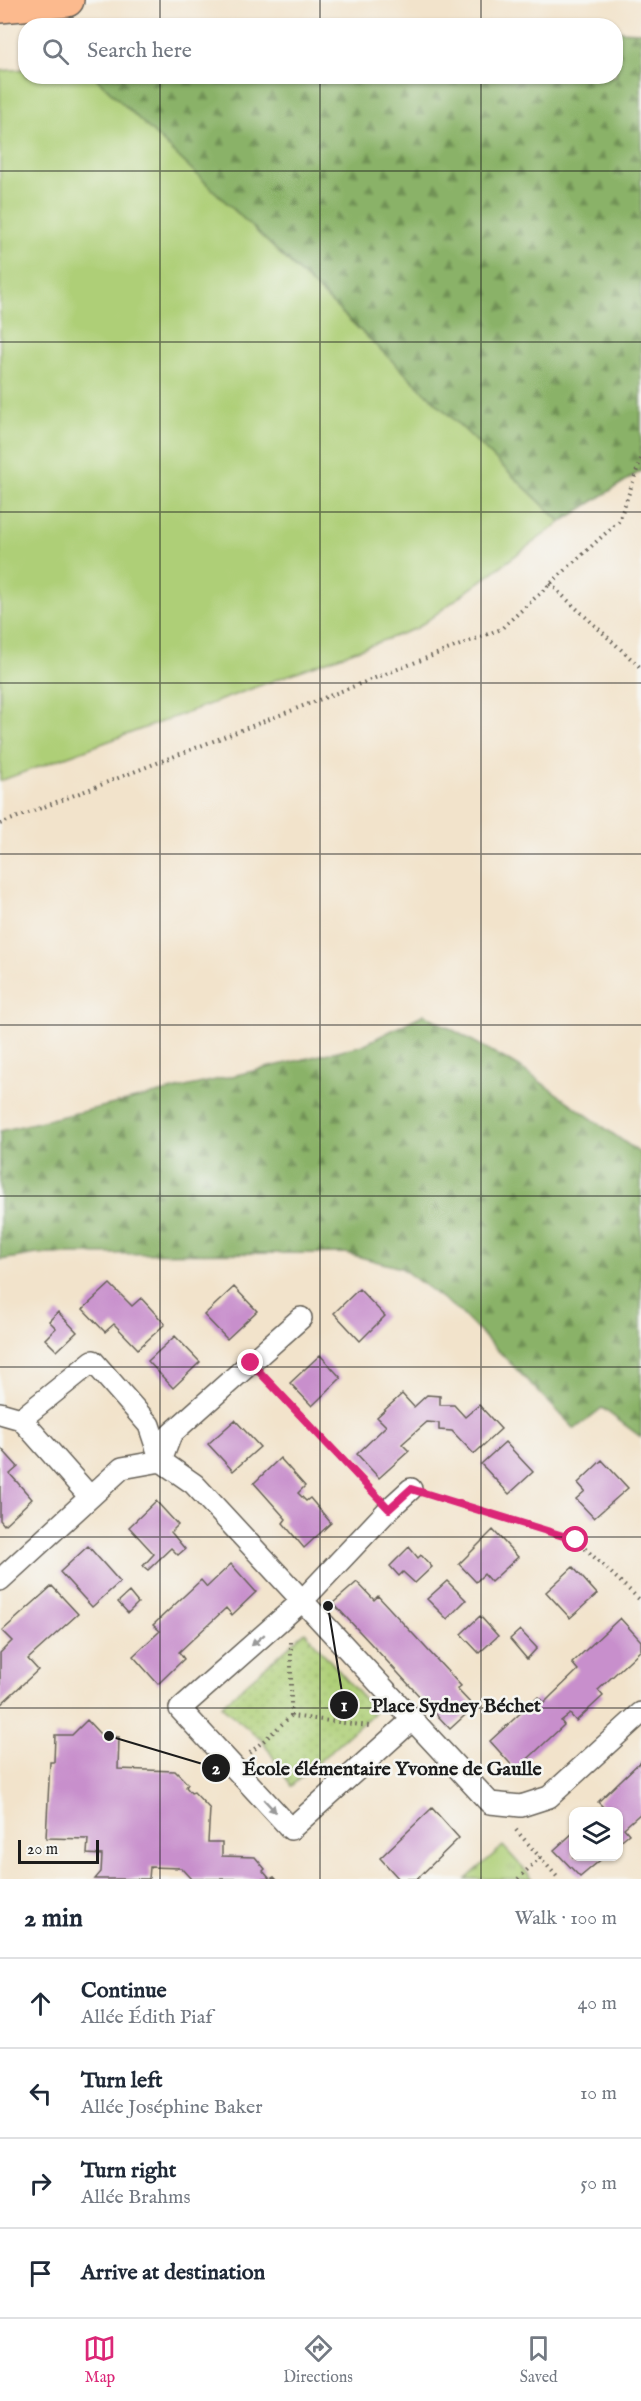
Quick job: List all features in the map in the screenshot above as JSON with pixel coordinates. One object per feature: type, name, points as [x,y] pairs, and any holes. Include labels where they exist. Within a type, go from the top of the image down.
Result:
[{"type":"highway","points":[[2,6],[68,0]]},
{"type":"street","points":[[161,1461],[171,1434],[301,1318]]},
{"type":"street","points":[[21,1419],[93,1361],[149,1425],[161,1461],[194,1484],[297,1606],[407,1725],[490,1803],[521,1806],[549,1797],[641,1713]]},
{"type":"street","points":[[0,1413],[21,1419],[90,1497]]},
{"type":"street","points":[[0,1580],[122,1468],[161,1461]]},
{"type":"street","points":[[407,1725],[291,1829],[180,1709],[297,1606],[411,1489]]},
{"type":"path","points":[[0,824],[501,629],[619,521],[641,459]]},
{"type":"path","points":[[550,584],[641,668]]},
{"type":"path","points":[[251,1363],[389,1509]]},
{"type":"path","points":[[411,1489],[576,1540],[641,1601]]},
{"type":"path","points":[[234,1768],[291,1716],[297,1606]]},
{"type":"path","points":[[291,1716],[407,1725]]},
{"type":"path","points":[[490,1803],[559,1879]]},
{"type":"path","points":[[518,1879],[540,1857]]},
{"type":"green space","points":[[623,31],[641,32],[641,471],[561,522],[102,84],[623,84]]},
{"type":"green space","points":[[18,70],[18,84],[102,84],[561,522],[417,628],[0,781],[0,71]]},
{"type":"green space","points":[[424,1014],[518,1066],[641,1154],[641,1437],[602,1408],[575,1429],[460,1312],[401,1268],[345,1253],[37,1254],[0,1260],[0,1131],[363,1045]]},
{"type":"green space","points":[[305,1632],[375,1712],[291,1786],[263,1741],[221,1706]]},
{"type":"green space","points":[[503,1846],[533,1879],[466,1879]]},
{"type":"building","points":[[110,1284],[132,1306],[141,1298],[165,1324],[138,1349],[114,1324],[105,1332],[83,1309]]},
{"type":"building","points":[[234,1287],[257,1311],[227,1339],[204,1315]]},
{"type":"building","points":[[359,1289],[385,1316],[360,1341],[334,1313]]},
{"type":"building","points":[[58,1312],[77,1332],[57,1351],[45,1339],[56,1328],[49,1321]]},
{"type":"building","points":[[175,1336],[200,1362],[173,1388],[148,1361]]},
{"type":"building","points":[[320,1355],[341,1378],[312,1406],[290,1383]]},
{"type":"building","points":[[402,1394],[414,1407],[427,1395],[440,1396],[440,1405],[454,1405],[465,1417],[479,1405],[501,1429],[474,1454],[452,1431],[439,1430],[439,1423],[427,1422],[402,1444],[409,1451],[379,1478],[357,1454],[386,1426],[377,1417]]},
{"type":"building","points":[[235,1420],[260,1447],[233,1471],[208,1444]]},
{"type":"building","points":[[505,1442],[533,1472],[509,1494],[481,1464]]},
{"type":"building","points":[[0,1447],[18,1467],[10,1474],[32,1499],[4,1525],[0,1520]]},
{"type":"building","points":[[280,1458],[305,1486],[298,1493],[306,1501],[310,1498],[331,1523],[304,1548],[283,1523],[286,1519],[254,1483]]},
{"type":"building","points":[[602,1460],[628,1488],[594,1518],[576,1499],[585,1491],[578,1483]]},
{"type":"building","points":[[156,1501],[178,1525],[171,1532],[185,1549],[178,1555],[171,1548],[148,1570],[143,1566],[154,1554],[129,1527]]},
{"type":"building","points":[[493,1530],[518,1557],[491,1582],[484,1574],[476,1582],[459,1564]]},
{"type":"building","points":[[88,1546],[120,1582],[92,1607],[60,1572]]},
{"type":"building","points":[[409,1547],[418,1558],[421,1555],[432,1567],[415,1583],[403,1572],[399,1576],[390,1566]]},
{"type":"building","points":[[231,1564],[256,1592],[232,1615],[226,1608],[179,1652],[184,1659],[158,1684],[133,1656],[160,1631],[153,1625],[201,1580],[207,1587]]},
{"type":"building","points":[[573,1567],[597,1594],[570,1618],[546,1592]]},
{"type":"building","points":[[447,1581],[466,1600],[447,1619],[427,1599]]},
{"type":"building","points":[[357,1582],[374,1600],[378,1596],[461,1686],[457,1689],[474,1707],[450,1729],[333,1603]]},
{"type":"building","points":[[52,1586],[78,1614],[28,1659],[38,1670],[0,1705],[0,1653],[12,1641],[2,1631]]},
{"type":"building","points":[[129,1592],[138,1603],[128,1613],[118,1602]]},
{"type":"building","points":[[480,1616],[498,1636],[479,1653],[461,1634]]},
{"type":"building","points":[[620,1618],[641,1641],[641,1650],[598,1690],[603,1696],[576,1721],[570,1714],[561,1721],[564,1725],[516,1770],[490,1741],[538,1697],[544,1703],[578,1670],[572,1663]]},
{"type":"building","points":[[520,1630],[537,1648],[527,1659],[510,1639]]},
{"type":"building","points":[[87,1720],[101,1735],[119,1737],[118,1769],[175,1771],[188,1784],[186,1787],[191,1793],[194,1792],[210,1809],[208,1842],[222,1842],[222,1856],[255,1857],[270,1879],[191,1879],[181,1868],[150,1867],[149,1879],[95,1879],[101,1872],[102,1855],[87,1854],[88,1839],[46,1838],[50,1762],[54,1762],[55,1735],[72,1735]]},
{"type":"building","points":[[641,1761],[641,1813],[624,1828],[629,1834],[623,1839],[623,1807],[603,1807],[598,1802]]},
{"type":"building","points":[[432,1808],[459,1838],[417,1879],[399,1879],[380,1858]]},
{"type":"building","points":[[569,1837],[569,1861],[599,1861],[580,1877],[554,1850]]},
{"type":"place","name":"Place Sydney Béchet","points":[[328,1606]]},
{"type":"place","name":"École élémentaire Yvonne de Gaulle","points":[[109,1736]]},
{"type":"route","points":[[251,1363],[389,1509],[411,1489],[576,1540]]}]
